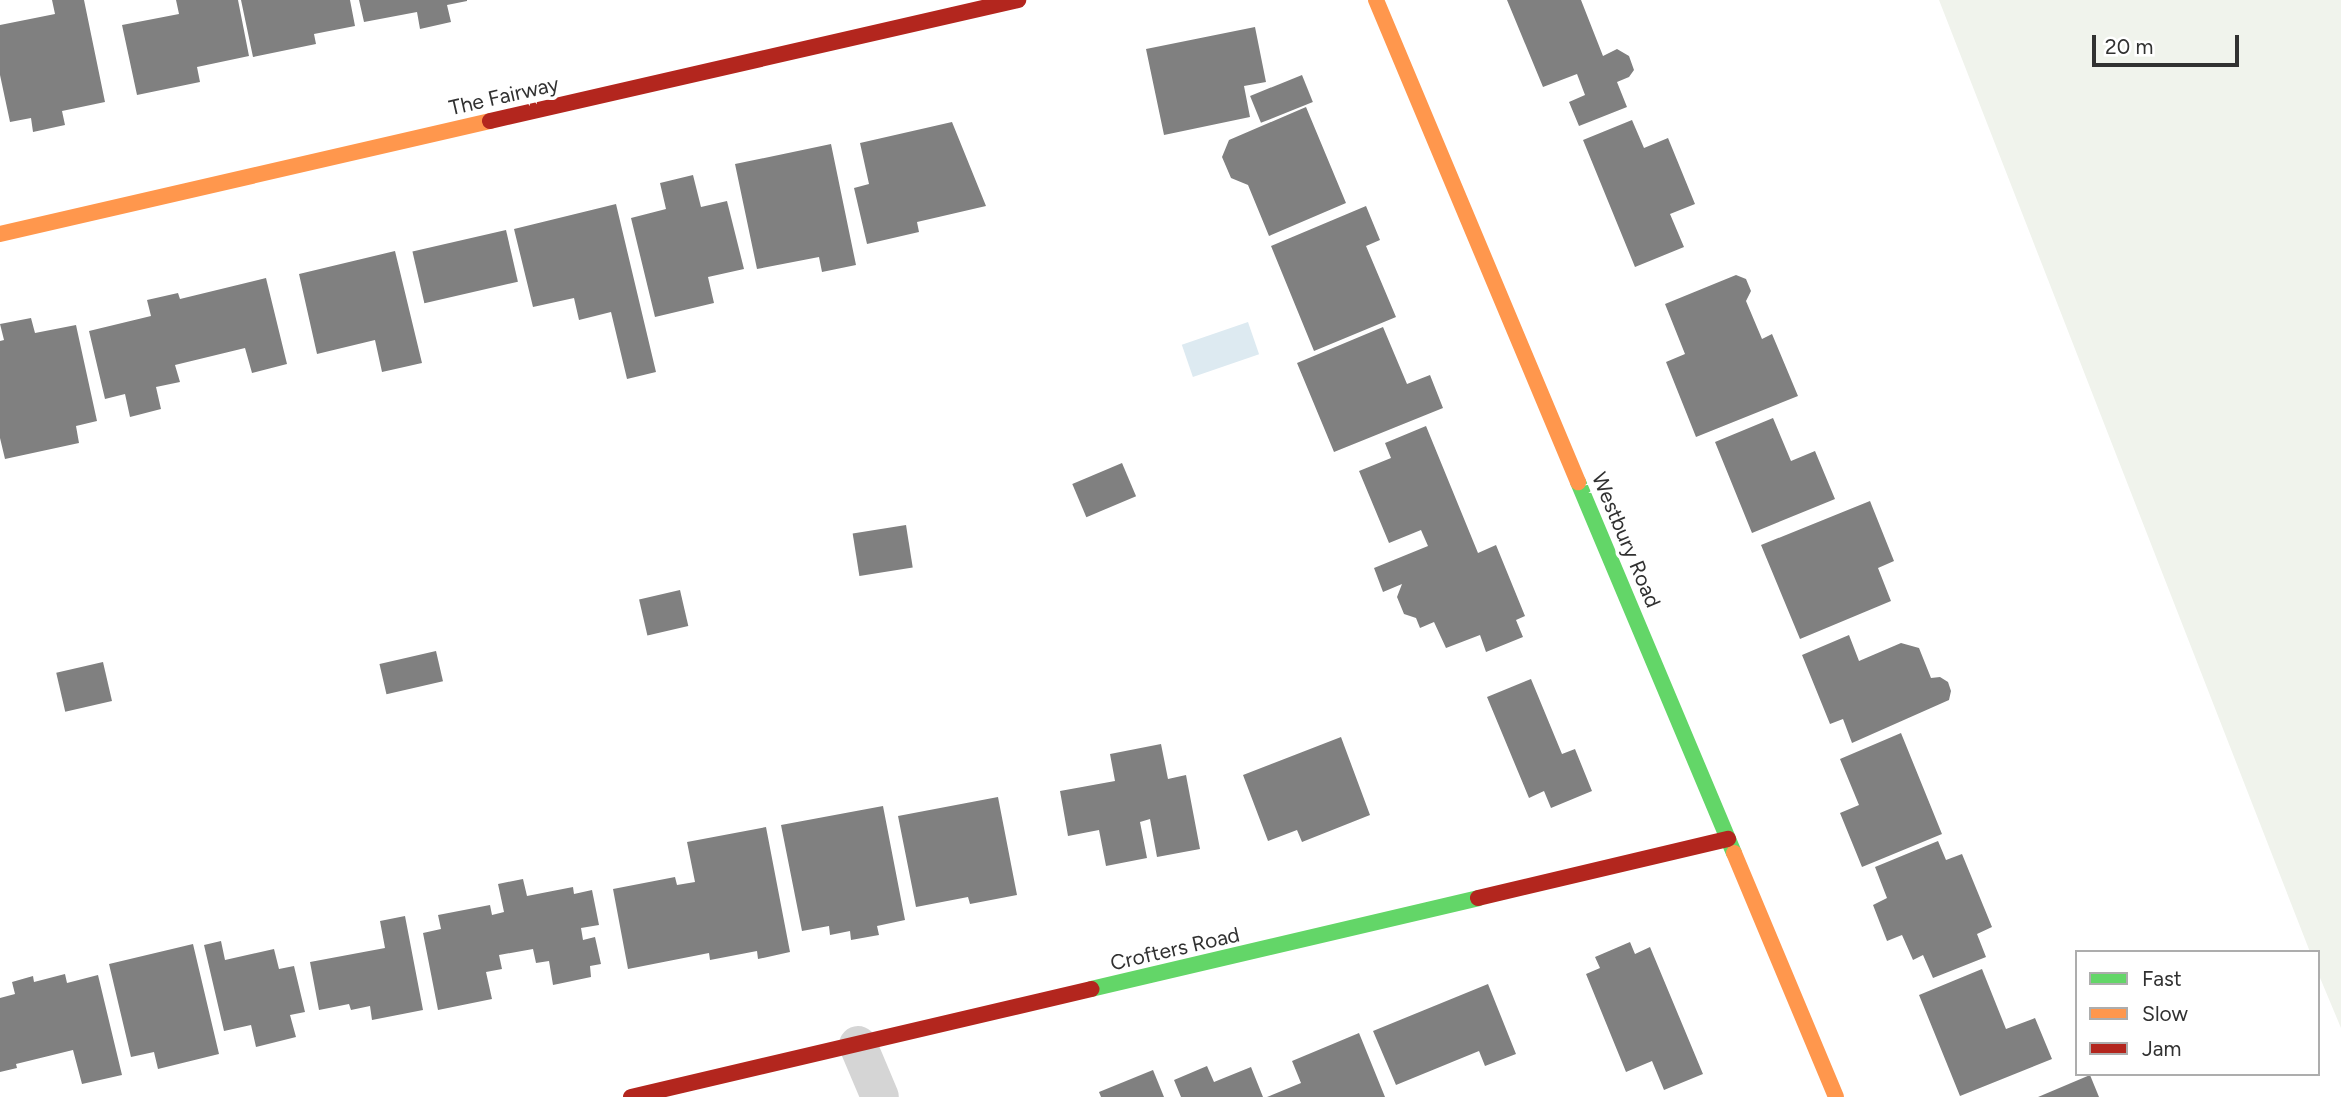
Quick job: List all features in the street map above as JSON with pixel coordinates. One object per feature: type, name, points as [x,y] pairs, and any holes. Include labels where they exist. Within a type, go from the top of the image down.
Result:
[{"type":"street","name":"The Fairway","points":[[0,234],[1018,0]]},
{"type":"street","name":"Westbury Road","points":[[1376,0],[1836,1097]]},
{"type":"street","name":"Crofters Road","points":[[631,1097],[1728,839]]},
{"type":"street","points":[[858,1045],[880,1097]]},
{"type":"shaded area","points":[[1939,0],[2341,0],[2341,1028],[2320,978],[2320,950],[2309,950]]},
{"type":"shaded area","points":[[1248,322],[1259,354],[1193,377],[1182,345]]},
{"type":"building","points":[[52,0],[84,0],[105,102],[62,111],[65,125],[33,132],[31,118],[10,122],[0,75],[0,25],[55,14]]},
{"type":"building","points":[[176,0],[238,0],[249,56],[197,67],[200,82],[137,95],[122,25],[179,14]]},
{"type":"building","points":[[241,0],[350,0],[355,26],[314,34],[316,44],[253,57]]},
{"type":"building","points":[[359,0],[467,1],[447,5],[451,22],[420,29],[417,12],[364,22]]},
{"type":"building","points":[[1507,0],[1581,0],[1603,56],[1617,49],[1629,56],[1634,70],[1629,77],[1617,82],[1627,107],[1579,126],[1569,102],[1585,95],[1577,74],[1543,87]]},
{"type":"building","points":[[1255,27],[1266,82],[1244,86],[1250,117],[1164,135],[1146,49]]},
{"type":"building","points":[[1302,75],[1313,102],[1261,123],[1250,96]]},
{"type":"building","points":[[1306,107],[1346,203],[1269,236],[1248,185],[1231,178],[1222,157],[1229,140]]},
{"type":"building","points":[[1632,120],[1644,148],[1668,138],[1695,204],[1670,214],[1684,247],[1635,267],[1583,140]]},
{"type":"building","points":[[952,122],[986,206],[917,222],[919,232],[867,244],[854,188],[869,184],[860,143]]},
{"type":"building","points":[[831,144],[856,265],[822,272],[819,257],[757,269],[735,164]]},
{"type":"building","points":[[693,175],[701,207],[727,201],[744,269],[708,277],[714,303],[655,317],[631,218],[666,209],[660,183]]},
{"type":"building","points":[[616,204],[656,372],[627,379],[611,312],[579,320],[574,298],[533,307],[514,229]]},
{"type":"building","points":[[1366,206],[1380,240],[1366,246],[1396,317],[1314,351],[1271,246]]},
{"type":"building","points":[[506,230],[518,282],[424,303],[412,252]]},
{"type":"building","points":[[395,251],[422,363],[382,372],[375,340],[317,354],[299,274]]},
{"type":"building","points":[[1736,275],[1746,279],[1751,291],[1746,301],[1762,339],[1772,334],[1798,396],[1696,437],[1666,362],[1685,354],[1665,304]]},
{"type":"building","points":[[266,278],[287,364],[252,373],[245,348],[175,365],[180,382],[156,387],[161,409],[130,417],[125,394],[105,399],[89,331],[151,316],[147,300],[178,293],[180,299]]},
{"type":"building","points":[[31,318],[35,333],[76,325],[97,421],[76,426],[79,443],[5,459],[0,438],[0,341],[4,340],[0,324]]},
{"type":"building","points":[[1383,327],[1407,384],[1430,375],[1443,408],[1334,452],[1297,363]]},
{"type":"building","points":[[1773,418],[1791,461],[1815,451],[1835,499],[1752,533],[1715,442]]},
{"type":"building","points":[[1426,426],[1478,553],[1496,545],[1525,616],[1516,620],[1523,637],[1486,652],[1480,635],[1446,648],[1434,622],[1420,628],[1416,618],[1404,614],[1397,597],[1402,584],[1383,592],[1374,568],[1428,546],[1421,530],[1389,543],[1359,471],[1391,458],[1385,443]]},
{"type":"building","points":[[1122,463],[1136,496],[1086,517],[1072,484]]},
{"type":"building","points":[[1870,501],[1894,561],[1878,568],[1891,601],[1800,639],[1761,545]]},
{"type":"building","points":[[906,525],[913,567],[859,576],[853,533]]},
{"type":"building","points":[[680,590],[688,626],[647,635],[639,599]]},
{"type":"building","points":[[1849,635],[1859,661],[1901,643],[1919,648],[1931,678],[1940,677],[1948,682],[1951,691],[1949,700],[1852,743],[1843,719],[1830,724],[1802,655]]},
{"type":"building","points":[[436,651],[443,681],[386,694],[379,664]]},
{"type":"building","points":[[103,662],[112,701],[65,712],[56,673]]},
{"type":"building","points":[[1531,679],[1562,754],[1575,749],[1592,791],[1551,808],[1544,791],[1529,798],[1487,697]]},
{"type":"building","points":[[1901,733],[1942,834],[1862,867],[1840,813],[1859,805],[1840,759]]},
{"type":"building","points":[[1341,737],[1370,815],[1302,842],[1297,830],[1268,841],[1243,775]]},
{"type":"building","points":[[1161,744],[1168,779],[1186,775],[1200,849],[1157,857],[1150,819],[1140,822],[1147,858],[1106,866],[1099,830],[1068,836],[1060,791],[1115,781],[1110,754]]},
{"type":"building","points":[[998,797],[1017,895],[970,904],[968,897],[916,907],[898,816]]},
{"type":"building","points":[[883,806],[905,920],[877,926],[879,935],[851,940],[850,931],[830,935],[829,926],[802,931],[781,825]]},
{"type":"building","points":[[766,827],[790,952],[758,959],[757,951],[710,960],[709,953],[628,969],[613,889],[675,877],[677,885],[695,882],[687,842]]},
{"type":"building","points":[[1938,841],[1946,860],[1962,854],[1992,927],[1977,934],[1986,957],[1933,978],[1923,955],[1913,960],[1902,935],[1887,941],[1873,905],[1887,898],[1875,867]]},
{"type":"building","points":[[523,879],[527,896],[573,887],[574,894],[592,890],[599,925],[581,928],[583,940],[595,937],[601,964],[590,966],[591,977],[553,985],[549,961],[536,963],[533,949],[499,955],[502,969],[486,972],[492,999],[438,1010],[423,933],[441,929],[438,915],[490,905],[492,915],[504,912],[498,884]]},
{"type":"building","points":[[405,916],[423,1010],[372,1020],[370,1006],[351,1010],[349,1004],[319,1010],[310,962],[385,948],[380,921]]},
{"type":"building","points":[[221,941],[225,960],[274,949],[279,969],[294,966],[305,1012],[290,1015],[296,1037],[256,1047],[251,1025],[224,1031],[204,945]]},
{"type":"building","points":[[1630,942],[1635,954],[1650,947],[1703,1074],[1664,1090],[1652,1061],[1626,1072],[1586,974],[1600,968],[1595,957]]},
{"type":"building","points":[[193,944],[219,1054],[158,1069],[154,1052],[131,1057],[109,964]]},
{"type":"building","points":[[1982,969],[2006,1029],[2035,1018],[2052,1059],[1960,1096],[1919,995]]},
{"type":"building","points":[[65,974],[67,983],[98,975],[122,1075],[82,1084],[73,1050],[16,1064],[17,1068],[0,1072],[0,998],[15,994],[12,982],[33,976],[34,982]]},
{"type":"building","points":[[1488,984],[1516,1054],[1485,1066],[1479,1051],[1396,1085],[1373,1031]]},
{"type":"building","points":[[1359,1033],[1385,1097],[1267,1097],[1301,1083],[1292,1061]]},
{"type":"building","points":[[1207,1066],[1214,1082],[1251,1067],[1263,1097],[1181,1097],[1174,1080]]},
{"type":"building","points":[[1153,1070],[1164,1097],[1101,1097],[1099,1092]]},
{"type":"building","points":[[2090,1076],[2099,1097],[2038,1097]]},
{"type":"traffic: fast","points":[[1578,482],[1734,853]]},
{"type":"traffic: fast","points":[[1091,989],[1478,898]]},
{"type":"traffic: slow","points":[[1376,0],[1578,482]]},
{"type":"traffic: slow","points":[[0,234],[490,121]]},
{"type":"traffic: slow","points":[[1734,853],[1836,1097]]},
{"type":"traffic: jam","points":[[490,121],[1018,0]]},
{"type":"traffic: jam","points":[[1478,898],[1728,839]]},
{"type":"traffic: jam","points":[[631,1097],[1091,989]]}]
